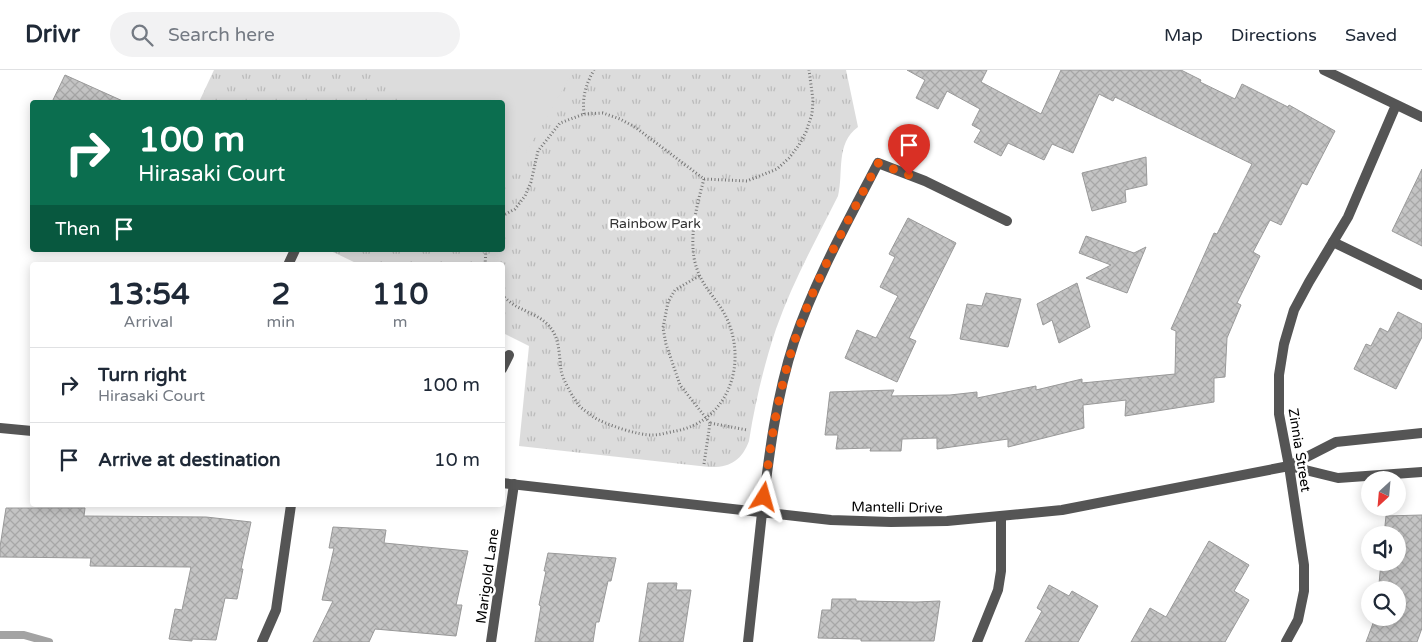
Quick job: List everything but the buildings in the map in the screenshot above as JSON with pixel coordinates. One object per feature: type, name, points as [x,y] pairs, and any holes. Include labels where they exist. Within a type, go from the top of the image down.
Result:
[{"type":"street","points":[[1324,70],[1422,117]]},
{"type":"street","name":"Zinnia Street","points":[[1286,642],[1298,620],[1304,591],[1304,565],[1279,414],[1279,375],[1284,344],[1294,310],[1308,282],[1348,217],[1396,105]]},
{"type":"street","points":[[748,642],[762,513],[780,392],[794,342],[815,290],[878,163],[925,181],[1007,221]]},
{"type":"street","points":[[1333,242],[1422,285]]},
{"type":"street","points":[[505,363],[509,356]]},
{"type":"street","points":[[0,428],[30,431]]},
{"type":"street","name":"Mantelli Drive","points":[[505,483],[831,520],[947,521],[1062,510],[1289,466],[1336,442],[1422,432]]},
{"type":"street","name":"Mantelli Drive","points":[[1289,466],[1338,478],[1422,472]]},
{"type":"street","name":"Marigold Lane","points":[[491,642],[514,484]]},
{"type":"street","points":[[262,642],[276,610],[291,507]]},
{"type":"street","points":[[977,642],[998,590],[1001,571],[1001,517]]},
{"type":"path","points":[[584,114],[583,102],[594,70]]},
{"type":"path","points":[[505,214],[514,208],[525,196],[531,182],[538,151],[560,123],[584,114],[603,113],[635,127],[704,180],[747,181],[777,169],[800,145],[812,114],[813,100],[809,70]]},
{"type":"path","points":[[505,298],[514,305],[538,317],[550,328],[560,350],[561,372],[578,405],[595,418],[621,429],[652,436],[688,429],[713,413],[729,389],[735,368],[735,348],[732,331],[727,319],[699,276],[694,257],[697,203],[704,180]]},
{"type":"path","points":[[699,276],[675,290],[668,302],[663,328],[666,344],[680,385],[710,423],[747,430]]},
{"type":"path","points":[[704,464],[710,423]]},
{"type":"green space","name":"Rainbow Park","points":[[214,70],[846,70],[858,127],[851,134],[843,150],[838,196],[797,278],[776,329],[760,384],[746,448],[734,462],[723,466],[709,467],[519,446],[529,346],[505,334],[505,262],[354,262],[333,252],[505,252],[505,100],[200,100]]},
{"type":"green space","points":[[385,70],[574,70],[507,185],[505,184],[505,100],[400,100],[391,92]]},
{"type":"waterway","points":[[0,635],[24,635],[49,642]]},
{"type":"route","points":[[764,497],[780,392],[794,342],[815,290],[878,163],[909,175]]}]
